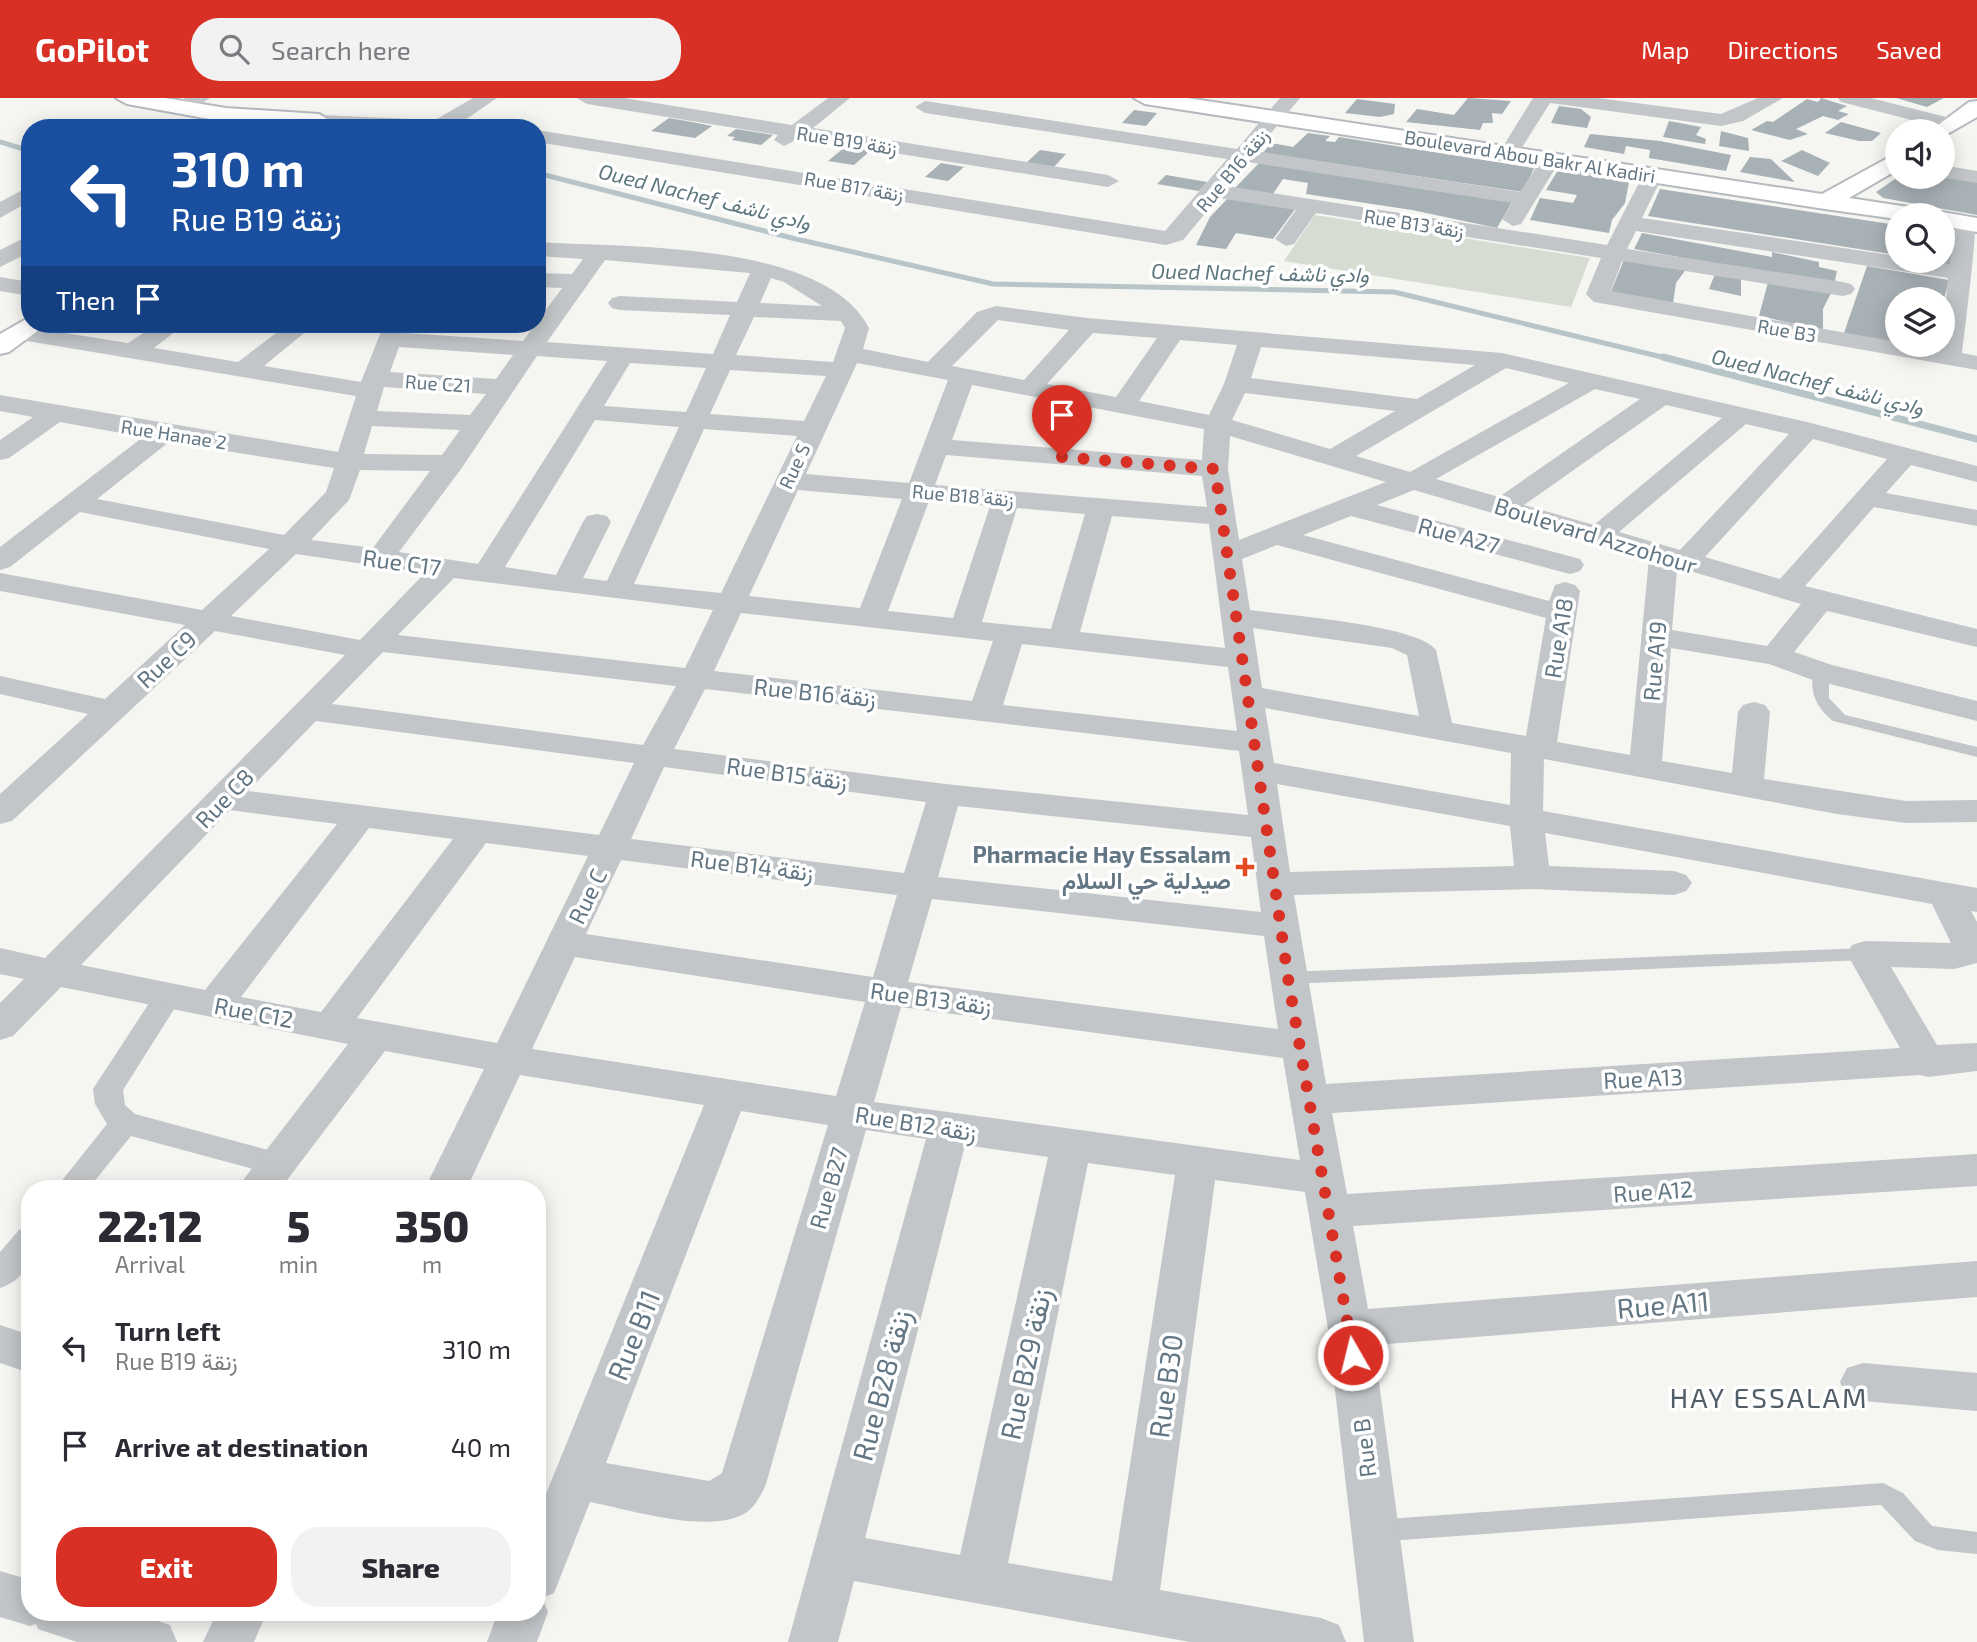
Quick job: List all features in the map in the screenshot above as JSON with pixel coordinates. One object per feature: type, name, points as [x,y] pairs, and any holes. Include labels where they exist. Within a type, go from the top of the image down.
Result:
[{"type":"main road","points":[[127,98],[191,103],[226,115],[266,119]]},
{"type":"main road","name":"Boulevard Abou Bakr Al Kadiri","points":[[1145,98],[1885,211]]},
{"type":"main road","points":[[1955,127],[1977,107]]},
{"type":"main road","points":[[1825,202],[1885,168]]},
{"type":"street","points":[[452,119],[487,98]]},
{"type":"street","points":[[546,124],[586,98]]},
{"type":"street","name":"Rue B19 زنقة","points":[[586,98],[1108,181]]},
{"type":"street","points":[[747,167],[839,98]]},
{"type":"street","name":"Rue B16 زنقة","points":[[1170,237],[1175,236],[1215,191],[1290,98]]},
{"type":"street","points":[[1509,153],[1543,98]]},
{"type":"street","points":[[1554,98],[1600,101],[1721,120],[1736,117],[1773,98]]},
{"type":"street","points":[[1849,98],[1911,119]]},
{"type":"street","points":[[881,145],[930,102],[1245,156],[1526,199]]},
{"type":"street","points":[[715,118],[735,105]]},
{"type":"street","name":"Rue B17 زنقة","points":[[546,137],[747,167],[1170,237]]},
{"type":"street","points":[[1070,222],[1147,140]]},
{"type":"street","points":[[1502,236],[1551,159]]},
{"type":"street","points":[[1955,173],[1977,177]]},
{"type":"street","points":[[1614,253],[1653,176]]},
{"type":"street","points":[[0,185],[21,188]]},
{"type":"street","name":"Rue B13 زنقة","points":[[1215,191],[1843,289]]},
{"type":"street","points":[[0,211],[21,196]]},
{"type":"street","points":[[1286,239],[1310,207]]},
{"type":"street","points":[[0,219],[21,222]]},
{"type":"street","points":[[1630,223],[1962,273]]},
{"type":"street","points":[[1949,359],[1967,314],[1962,273],[1972,224]]},
{"type":"street","points":[[0,260],[21,247]]},
{"type":"street","points":[[546,249],[764,268],[792,277],[854,321]]},
{"type":"street","points":[[547,312],[577,281],[598,252]]},
{"type":"street","name":"Rue B3","points":[[1614,253],[1598,294],[1610,300],[1977,363]]},
{"type":"street","points":[[1831,338],[1851,256]]},
{"type":"street","points":[[617,590],[697,420],[764,268]]},
{"type":"street","points":[[546,280],[577,281]]},
{"type":"street","points":[[620,303],[747,307],[854,321]]},
{"type":"street","points":[[935,369],[985,317],[993,314],[1173,332],[1470,378]]},
{"type":"street","name":"Rue S","points":[[730,604],[845,362],[854,321]]},
{"type":"street","points":[[1031,387],[1087,325]]},
{"type":"street","points":[[1124,404],[1173,332]]},
{"type":"street","name":"Rue C21","points":[[47,333],[244,369],[372,385],[501,387]]},
{"type":"street","points":[[135,350],[160,333]]},
{"type":"street","points":[[244,369],[291,333]]},
{"type":"street","name":"Rue C9","points":[[4,805],[111,710],[331,504],[339,494],[372,385],[392,333]]},
{"type":"street","name":"Boulevard Azzohour","points":[[410,333],[533,347],[723,361],[845,362],[935,369],[1124,404],[1217,424],[1820,600],[1971,630]]},
{"type":"street","points":[[380,559],[452,463],[501,387],[533,347],[539,333]]},
{"type":"street","points":[[1250,346],[1502,360],[1658,398],[1808,430],[1977,474]]},
{"type":"street","points":[[1217,424],[1237,384],[1250,346]]},
{"type":"street","points":[[486,574],[624,353]]},
{"type":"street","points":[[1333,458],[1502,360]]},
{"type":"street","points":[[870,618],[963,374]]},
{"type":"street","points":[[1228,555],[1413,481],[1589,382]]},
{"type":"street","points":[[1237,384],[1422,407]]},
{"type":"street","name":"Rue A27","points":[[1503,507],[1658,398]]},
{"type":"street","name":"Rue Hanae 2","points":[[0,403],[164,433],[349,462],[452,463]]},
{"type":"street","points":[[587,412],[811,429]]},
{"type":"street","points":[[0,452],[55,413]]},
{"type":"street","points":[[1590,533],[1740,416]]},
{"type":"street","points":[[363,418],[477,423]]},
{"type":"street","name":"Rue B","points":[[1217,424],[1215,469],[1265,828],[1299,1046],[1350,1329],[1389,1642]]},
{"type":"street","points":[[1674,559],[1808,430]]},
{"type":"street","points":[[0,561],[164,433]]},
{"type":"street","points":[[934,446],[1215,469]]},
{"type":"street","points":[[1786,590],[1905,455]]},
{"type":"street","name":"Rue B18 زنقة","points":[[788,481],[1222,517]]},
{"type":"street","points":[[1867,498],[1977,517]]},
{"type":"street","points":[[965,628],[1006,499]]},
{"type":"street","name":"Rue C17","points":[[77,503],[290,545],[380,559],[565,585],[730,604]]},
{"type":"street","points":[[1063,639],[1101,506]]},
{"type":"street","name":"Rue A27","points":[[1347,506],[1570,565]]},
{"type":"street","points":[[565,585],[597,522]]},
{"type":"street","name":"Rue A18","points":[[1533,877],[1526,819],[1534,746],[1570,565],[1590,533]]},
{"type":"street","points":[[1275,536],[1561,614]]},
{"type":"street","name":"Rue A19","points":[[1645,766],[1656,636],[1674,559]]},
{"type":"street","name":"Rue C8","points":[[0,1026],[447,568]]},
{"type":"street","name":"Rue B16 زنقة","points":[[0,582],[208,620],[372,646],[695,678],[985,711],[1255,756],[1526,819],[1961,897]]},
{"type":"street","points":[[1775,656],[1820,600]]},
{"type":"street","points":[[730,604],[1063,639],[1245,677],[1437,729],[1887,810],[1934,814],[1977,811]]},
{"type":"street","name":"Rue C","points":[[450,1180],[654,755],[730,604]]},
{"type":"street","points":[[1236,617],[1399,640],[1417,646],[1421,650],[1437,729]]},
{"type":"street","points":[[985,711],[1010,634]]},
{"type":"street","points":[[1656,636],[1775,656],[1821,672],[1977,711]]},
{"type":"street","points":[[0,685],[111,710]]},
{"type":"street","name":"Rue B15 زنقة","points":[[309,711],[945,794],[1265,828]]},
{"type":"street","points":[[1747,786],[1754,712]]},
{"type":"street","name":"Rue B27","points":[[576,1479],[709,1502],[729,1498],[742,1484],[945,794]]},
{"type":"street","name":"Rue B14 زنقة","points":[[224,799],[917,886],[1281,926]]},
{"type":"street","points":[[215,1004],[360,817]]},
{"type":"street","points":[[330,1027],[477,831]]},
{"type":"street","points":[[1274,884],[1533,877],[1674,883]]},
{"type":"street","points":[[1865,954],[1954,956],[1968,953],[1971,946],[1961,897]]},
{"type":"street","name":"Rue B13 زنقة","points":[[564,943],[887,992],[1299,1046]]},
{"type":"street","points":[[1865,954],[1928,1063]]},
{"type":"street","name":"Rue C12","points":[[0,961],[508,1060]]},
{"type":"street","points":[[169,995],[108,1089],[108,1101],[114,1114],[125,1123],[267,1176],[376,1035]]},
{"type":"street","name":"Rue A13","points":[[1309,1100],[1574,1082],[1928,1063],[1977,1057]]},
{"type":"street","name":"Rue B12 زنقة","points":[[508,1060],[948,1128],[1197,1163],[1327,1195]]},
{"type":"street","name":"Rue B11","points":[[546,1554],[728,1094]]},
{"type":"street","points":[[78,1180],[125,1123]]},
{"type":"street","name":"Rue B28 زنقة","points":[[813,1642],[948,1128]]},
{"type":"street","name":"Rue B29 زنقة","points":[[979,1582],[1072,1146]]},
{"type":"street","name":"Rue B30","points":[[1132,1610],[1197,1163]]},
{"type":"street","name":"Rue A12","points":[[1327,1195],[1977,1170]]},
{"type":"street","points":[[0,1275],[21,1250]]},
{"type":"street","name":"Rue A11","points":[[1350,1329],[1977,1279]]},
{"type":"street","points":[[0,1344],[21,1350]]},
{"type":"street","points":[[1863,1382],[1977,1392]]},
{"type":"street","points":[[836,1555],[1321,1642]]},
{"type":"street","points":[[92,1621],[152,1642]]},
{"type":"street","points":[[228,1642],[238,1621]]},
{"type":"street","points":[[512,1642],[520,1621]]},
{"type":"lane","points":[[1821,672],[1817,694],[1822,703],[1839,718],[1977,752]]},
{"type":"lane","points":[[1288,978],[1865,954]]},
{"type":"lane","points":[[1374,1531],[1884,1494],[1902,1506],[1917,1529],[1928,1536],[1977,1543]]},
{"type":"shaded area","points":[[1315,215],[1590,258],[1571,307],[1284,261]]},
{"type":"building","points":[[1468,98],[1511,101],[1502,114],[1492,113],[1493,123],[1483,123],[1480,130],[1406,122],[1417,109],[1454,115]]},
{"type":"building","points":[[1821,98],[1847,106],[1838,111],[1849,114],[1838,120],[1823,116],[1796,129],[1808,134],[1790,140],[1751,130],[1767,121],[1773,122],[1807,99],[1818,102]]},
{"type":"building","points":[[1896,98],[1944,98],[1927,107]]},
{"type":"building","points":[[1357,99],[1395,104],[1394,114],[1380,117],[1345,113]]},
{"type":"building","points":[[1559,106],[1581,109],[1591,117],[1587,128],[1551,123]]},
{"type":"building","points":[[1134,110],[1157,113],[1146,126],[1122,123]]},
{"type":"building","points":[[669,118],[712,126],[695,138],[651,131]]},
{"type":"building","points":[[1669,121],[1701,127],[1696,135],[1706,139],[1705,144],[1663,137]]},
{"type":"building","points":[[1841,122],[1881,133],[1872,141],[1859,141],[1825,133]]},
{"type":"building","points":[[736,129],[773,135],[761,145],[732,140],[735,137],[727,136]]},
{"type":"building","points":[[1721,131],[1748,138],[1749,151],[1719,146]]},
{"type":"building","points":[[1308,133],[1330,136],[1325,141],[1335,142],[1339,137],[1534,168],[1523,192],[1263,153],[1271,143],[1293,147]]},
{"type":"building","points":[[1590,134],[1660,141],[1731,155],[1726,171],[1649,158],[1650,150],[1626,146],[1624,154],[1584,147]]},
{"type":"building","points":[[845,147],[870,151],[854,165],[828,161]]},
{"type":"building","points":[[1040,150],[1066,154],[1053,168],[1026,163]]},
{"type":"building","points":[[1802,150],[1830,163],[1818,176],[1781,161]]},
{"type":"building","points":[[1750,157],[1771,159],[1795,182],[1740,172]]},
{"type":"building","points":[[1260,162],[1512,202],[1497,228],[1412,210],[1306,194],[1308,183],[1283,179],[1273,194],[1235,188]]},
{"type":"building","points":[[941,163],[964,167],[948,181],[925,177]]},
{"type":"building","points":[[1558,170],[1629,182],[1625,203],[1612,220],[1609,233],[1530,220],[1540,198],[1573,203],[1577,195],[1546,190]]},
{"type":"building","points":[[1166,175],[1207,182],[1199,191],[1157,184]]},
{"type":"building","points":[[1955,178],[1977,181],[1977,215],[1955,211],[1955,203],[1911,203],[1883,198],[1876,192],[1885,186],[1885,189],[1955,189]]},
{"type":"building","points":[[1660,189],[1885,223],[1885,253],[1648,216]]},
{"type":"building","points":[[1229,197],[1296,208],[1273,239],[1236,233],[1226,249],[1196,245],[1210,217]]},
{"type":"building","points":[[1642,233],[1772,257],[1772,252],[1819,262],[1819,267],[1837,271],[1834,285],[1634,249]]},
{"type":"building","points":[[1625,257],[1687,268],[1676,283],[1673,304],[1611,292]]},
{"type":"building","points":[[1867,266],[1885,269],[1885,273],[1908,273],[1949,280],[1947,287],[1885,287],[1885,341],[1844,333]]},
{"type":"building","points":[[1715,274],[1741,278],[1741,296],[1709,289]]},
{"type":"building","points":[[1768,282],[1831,293],[1823,309],[1823,330],[1759,316]]},
{"type":"waterway","name":"Oued Nachef وادي ناشف","points":[[0,142],[21,148]]},
{"type":"waterway","name":"Oued Nachef وادي ناشف","points":[[546,175],[792,238],[993,284],[1394,292],[1670,359]]},
{"type":"waterway","name":"Oued Nachef وادي ناشف","points":[[1663,357],[1977,439]]},
{"type":"place","name":"Pharmacie Hay Essalam صيدلية حي السلام","points":[[1245,867]]},
{"type":"district","name":"HAY ESSALAM","points":[[1769,1397]]},
{"type":"route","points":[[1062,457],[1215,469],[1288,978],[1353,1355]]}]
